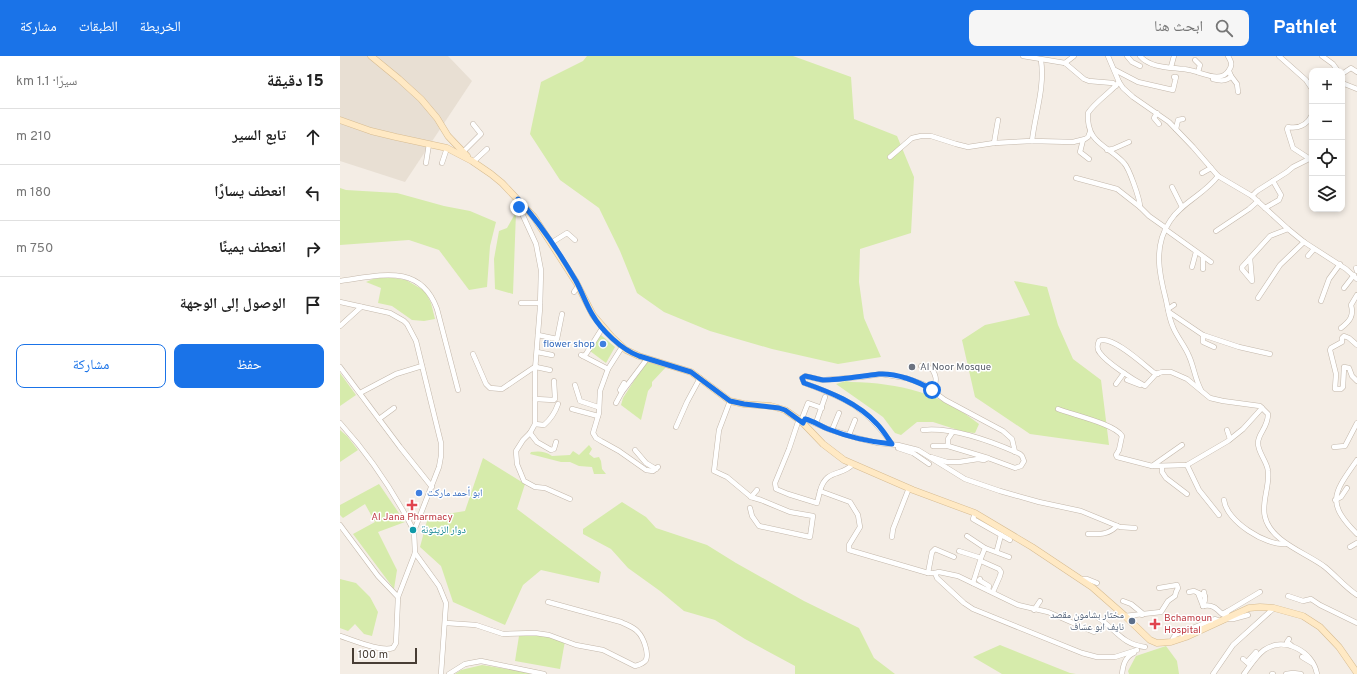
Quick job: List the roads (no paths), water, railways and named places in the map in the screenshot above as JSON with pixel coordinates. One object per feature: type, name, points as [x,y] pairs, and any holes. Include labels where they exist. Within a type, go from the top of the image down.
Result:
[{"type":"main road","points":[[371,56],[420,99],[436,118],[448,136],[472,161],[502,183],[534,216],[552,242],[593,315],[602,327],[622,347],[632,354],[686,370],[700,378],[730,401],[744,404],[765,403],[785,410],[801,421],[833,453],[853,464],[909,488],[975,513],[1026,543],[1092,587],[1126,616],[1144,636],[1157,643],[1171,642],[1186,637],[1249,608],[1274,608],[1303,616],[1320,627],[1340,647],[1357,673]]},
{"type":"main road","points":[[340,120],[377,132],[416,142],[445,147],[472,161]]},
{"type":"main road","points":[[445,147],[448,136]]},
{"type":"street","points":[[1023,56],[1065,63],[1084,79],[1089,81],[1117,84],[1133,98],[1157,113],[1176,129],[1218,176],[1252,196],[1304,242],[1340,264],[1356,276],[1344,288]]},
{"type":"street","points":[[1065,63],[1074,56]]},
{"type":"street","points":[[1108,56],[1117,84]]},
{"type":"street","points":[[1127,56],[1132,62],[1140,66]]},
{"type":"street","points":[[1140,56],[1148,62],[1218,77],[1222,77],[1232,66],[1228,56]]},
{"type":"street","points":[[1172,68],[1174,56]]},
{"type":"street","points":[[1279,56],[1309,84]]},
{"type":"street","points":[[1283,60],[1288,56]]},
{"type":"street","points":[[1322,56],[1336,68]]},
{"type":"street","points":[[1032,142],[1039,105],[1042,74],[1041,60]]},
{"type":"street","points":[[1195,60],[1200,65],[1198,72]]},
{"type":"street","points":[[1345,72],[1351,68],[1357,72]]},
{"type":"street","points":[[1113,69],[1133,80],[1173,90],[1176,77],[1174,77]]},
{"type":"street","points":[[1191,70],[1192,73],[1222,81],[1230,78],[1231,76]]},
{"type":"street","points":[[1229,71],[1237,84],[1238,92]]},
{"type":"street","points":[[1117,84],[1094,105],[1088,113],[1090,132],[1107,150],[1124,162],[1140,200],[1140,206]]},
{"type":"street","points":[[1345,84],[1357,89]]},
{"type":"street","points":[[1157,113],[1154,118],[1159,124]]},
{"type":"street","points":[[1176,129],[1178,120],[1183,119]]},
{"type":"street","points":[[994,143],[998,120]]},
{"type":"street","points":[[1309,121],[1301,127],[1288,127],[1287,129],[1293,148],[1309,158]]},
{"type":"street","points":[[463,152],[481,134],[473,124]]},
{"type":"street","points":[[890,158],[912,138],[921,136],[931,136],[968,147],[994,143],[1073,142],[1083,140],[1088,137],[1090,132]]},
{"type":"street","points":[[1083,140],[1080,152],[1089,159]]},
{"type":"street","points":[[1107,150],[1113,149],[1128,142]]},
{"type":"street","points":[[426,163],[429,144]]},
{"type":"street","points":[[442,163],[445,147]]},
{"type":"street","points":[[472,161],[487,148]]},
{"type":"street","points":[[1252,196],[1293,167],[1309,160]]},
{"type":"street","points":[[1202,173],[1211,168]]},
{"type":"street","points":[[1194,382],[1190,358],[1173,327],[1161,280],[1158,260],[1165,229],[1174,216],[1182,207],[1214,182],[1218,176]]},
{"type":"street","points":[[1076,178],[1121,191],[1165,229],[1211,262]]},
{"type":"street","points":[[1106,180],[1108,186]]},
{"type":"street","points":[[1265,208],[1279,200],[1281,195],[1273,181]]},
{"type":"street","points":[[1172,187],[1182,207]]},
{"type":"street","points":[[513,205],[518,201],[519,207],[539,254],[541,270],[536,367],[535,424],[516,452],[517,464],[524,481],[536,487],[545,488],[570,500]]},
{"type":"street","points":[[1216,231],[1249,209],[1258,201]]},
{"type":"street","points":[[1250,258],[1270,236],[1288,229]]},
{"type":"street","points":[[552,242],[567,233],[575,240]]},
{"type":"street","points":[[1258,298],[1280,265],[1304,242]]},
{"type":"street","points":[[1308,256],[1314,249]]},
{"type":"street","points":[[1192,267],[1196,252]]},
{"type":"street","points":[[1203,257],[1203,269]]},
{"type":"street","points":[[1321,301],[1329,279],[1340,264]]},
{"type":"street","points":[[340,281],[370,276],[396,276],[408,277],[422,285],[434,299],[458,390]]},
{"type":"street","points":[[574,292],[578,286]]},
{"type":"street","points":[[1341,328],[1350,320],[1353,311],[1351,305],[1357,295]]},
{"type":"street","points":[[340,302],[390,313],[404,321],[410,329],[416,341],[441,443],[439,467],[414,531],[415,553],[398,597],[396,643],[393,648],[389,650],[340,636]]},
{"type":"street","points":[[521,303],[540,303]]},
{"type":"street","points":[[1168,310],[1174,306]]},
{"type":"street","points":[[340,326],[361,307]]},
{"type":"street","points":[[1168,310],[1203,335],[1239,347],[1270,354]]},
{"type":"street","points":[[538,337],[557,339],[562,314]]},
{"type":"street","points":[[602,327],[586,354],[582,355],[608,368]]},
{"type":"street","points":[[1203,335],[1203,342],[1214,347]]},
{"type":"street","points":[[1357,345],[1349,338],[1344,336],[1342,338],[1342,342],[1330,350],[1336,374],[1335,389],[1341,389],[1343,387],[1344,368],[1350,368],[1352,376],[1357,381]]},
{"type":"street","points":[[538,337],[554,343]]},
{"type":"street","points":[[1144,385],[1124,373],[1099,352],[1097,344],[1099,341],[1104,339],[1115,344],[1153,372],[1158,374],[1171,372],[1194,382],[1210,398],[1255,405],[1262,408],[1268,414],[1266,426],[1258,441],[1259,450],[1268,469],[1269,481],[1264,507],[1265,517],[1275,534],[1286,544],[1326,568],[1357,595]]},
{"type":"street","points":[[622,347],[608,368],[599,395],[598,416],[593,432],[596,438],[619,451],[646,470],[653,471],[657,468],[646,463],[635,450]]},
{"type":"street","points":[[537,352],[552,355]]},
{"type":"street","points":[[473,354],[486,384],[490,388],[502,389],[536,367],[550,370]]},
{"type":"street","points":[[616,403],[622,392],[646,359]]},
{"type":"street","points":[[360,393],[406,370],[422,366]]},
{"type":"street","points":[[921,366],[932,369],[936,376],[936,384],[932,390]]},
{"type":"street","points":[[340,367],[432,487]]},
{"type":"street","points":[[1116,384],[1124,373]]},
{"type":"street","points":[[929,464],[914,453],[891,444],[876,423],[856,406],[833,394],[804,383],[802,378],[805,376],[822,380],[880,374],[906,378],[923,384],[945,400],[1003,431],[1012,439],[1015,452]]},
{"type":"street","points":[[1127,380],[1138,385],[1145,386],[1158,374]]},
{"type":"street","points":[[676,427],[693,388],[700,378]]},
{"type":"street","points":[[536,399],[554,400],[554,381]]},
{"type":"street","points":[[622,392],[620,390],[624,383]]},
{"type":"street","points":[[575,386],[580,401],[598,407]]},
{"type":"street","points":[[816,423],[825,397]]},
{"type":"street","points":[[730,401],[719,430],[714,471],[727,477],[750,497],[790,512],[812,516],[810,537],[764,528],[760,526],[752,516],[750,508]]},
{"type":"street","points":[[822,408],[808,403],[775,483],[776,489],[817,503],[820,491],[828,476],[850,468],[853,464]]},
{"type":"street","points":[[535,424],[550,424],[558,404]]},
{"type":"street","points":[[379,419],[394,408]]},
{"type":"street","points":[[1058,409],[1103,423],[1117,430],[1122,436],[1119,450],[1116,455],[1118,457],[1152,466],[1162,467],[1187,465],[1230,439],[1243,429],[1262,408]]},
{"type":"street","points":[[572,409],[598,416]]},
{"type":"street","points":[[832,430],[839,413]]},
{"type":"street","points":[[801,421],[805,419],[849,435],[918,450],[939,465],[965,480],[1017,496],[1081,511],[1117,526],[1135,528]]},
{"type":"street","points":[[849,435],[855,420]]},
{"type":"street","points":[[340,423],[362,449],[386,482],[414,531]]},
{"type":"street","points":[[1334,448],[1345,446],[1357,423]]},
{"type":"street","points":[[923,430],[937,429],[977,438],[1015,452],[1022,456],[1023,464],[1018,468],[1015,468],[948,446],[933,446]]},
{"type":"street","points":[[1227,430],[1230,439]]},
{"type":"street","points":[[530,433],[537,442],[551,450],[554,449],[556,442]]},
{"type":"street","points":[[948,446],[948,439],[952,433]]},
{"type":"street","points":[[1152,466],[1182,445]]},
{"type":"street","points":[[927,456],[947,462],[978,459],[984,460],[988,458]]},
{"type":"street","points":[[1357,460],[1337,490],[1335,500],[1340,513],[1348,526],[1357,534]]},
{"type":"street","points":[[1187,465],[1199,490],[1219,515]]},
{"type":"street","points":[[1162,467],[1162,472],[1166,478],[1187,494]]},
{"type":"street","points":[[892,537],[893,529],[909,488]]},
{"type":"street","points":[[1335,500],[1341,497],[1347,488]]},
{"type":"street","points":[[750,497],[757,490]]},
{"type":"street","points":[[820,491],[850,502],[858,515],[860,527],[849,545],[849,550],[928,573],[939,572],[952,574],[1018,605],[1034,610],[1048,612],[1094,632]]},
{"type":"street","points":[[1224,500],[1229,511],[1236,520],[1249,531],[1262,539],[1282,545],[1286,544]]},
{"type":"street","points":[[975,513],[973,519],[1010,540]]},
{"type":"street","points":[[340,525],[378,576],[398,597]]},
{"type":"street","points":[[1088,534],[1104,534],[1113,530],[1117,526]]},
{"type":"street","points":[[997,550],[1001,535]]},
{"type":"street","points":[[967,536],[985,548],[1009,557]]},
{"type":"street","points":[[1350,547],[1357,543]]},
{"type":"street","points":[[973,583],[985,548]]},
{"type":"street","points":[[928,573],[932,552],[935,549],[954,557]]},
{"type":"street","points":[[960,551],[981,559],[999,569],[1001,572],[1000,576],[993,592]]},
{"type":"street","points":[[415,553],[435,580],[446,603],[446,623],[441,674]]},
{"type":"street","points":[[935,573],[937,578],[964,603],[973,609],[1082,653],[1097,657],[1115,657],[1157,643]]},
{"type":"street","points":[[980,579],[980,582],[989,586],[988,590]]},
{"type":"street","points":[[1080,579],[1087,579],[1097,583]]},
{"type":"street","points":[[1126,616],[1160,612],[1168,601],[1175,596],[1178,588],[1177,585],[1159,588]]},
{"type":"street","points":[[1189,592],[1194,591],[1198,594],[1204,594],[1203,606]]},
{"type":"street","points":[[1203,606],[1210,605],[1215,607],[1222,614],[1260,592]]},
{"type":"street","points":[[1198,594],[1203,606]]},
{"type":"street","points":[[1288,596],[1304,600],[1311,599],[1357,623]]},
{"type":"street","points":[[1034,610],[1040,601]]},
{"type":"street","points":[[1122,601],[1134,606],[1142,613],[1142,615]]},
{"type":"street","points":[[446,623],[476,625],[503,634],[535,633],[549,635],[576,644],[603,650],[635,666],[644,662],[646,654],[643,641],[638,632],[632,627],[621,622],[548,602]]},
{"type":"street","points":[[1213,674],[1233,645],[1274,608]]},
{"type":"street","points":[[1222,620],[1228,611]]},
{"type":"street","points":[[1222,620],[1248,615]]},
{"type":"street","points":[[1098,617],[1117,634],[1132,644],[1145,647]]},
{"type":"street","points":[[1289,639],[1287,642],[1308,656],[1315,665],[1317,674]]},
{"type":"street","points":[[1249,664],[1267,648],[1280,645],[1291,645]]},
{"type":"street","points":[[1122,674],[1124,662],[1127,657],[1137,650]]},
{"type":"street","points":[[1244,674],[1256,652]]},
{"type":"street","points":[[1302,656],[1315,665]]},
{"type":"street","points":[[1243,659],[1249,664]]},
{"type":"street","points":[[449,674],[465,664],[481,661],[544,674]]},
{"type":"street","points":[[1289,667],[1288,673],[1301,674]]},
{"type":"place","name":"flower shop","points":[[603,344]]},
{"type":"place","name":"Al Noor Mosque","points":[[912,367]]},
{"type":"place","name":"ابو أحمد ماركت","points":[[419,493]]},
{"type":"place","name":"Al Jana Pharmacy","points":[[412,505]]},
{"type":"place","name":"دوار الزيتونة","points":[[413,530]]},
{"type":"place","name":"مختار بشامون مقصد نايف ابو عسّاف","points":[[1132,621]]},
{"type":"place","name":"Bchamoun Hospital","points":[[1155,624]]}]
